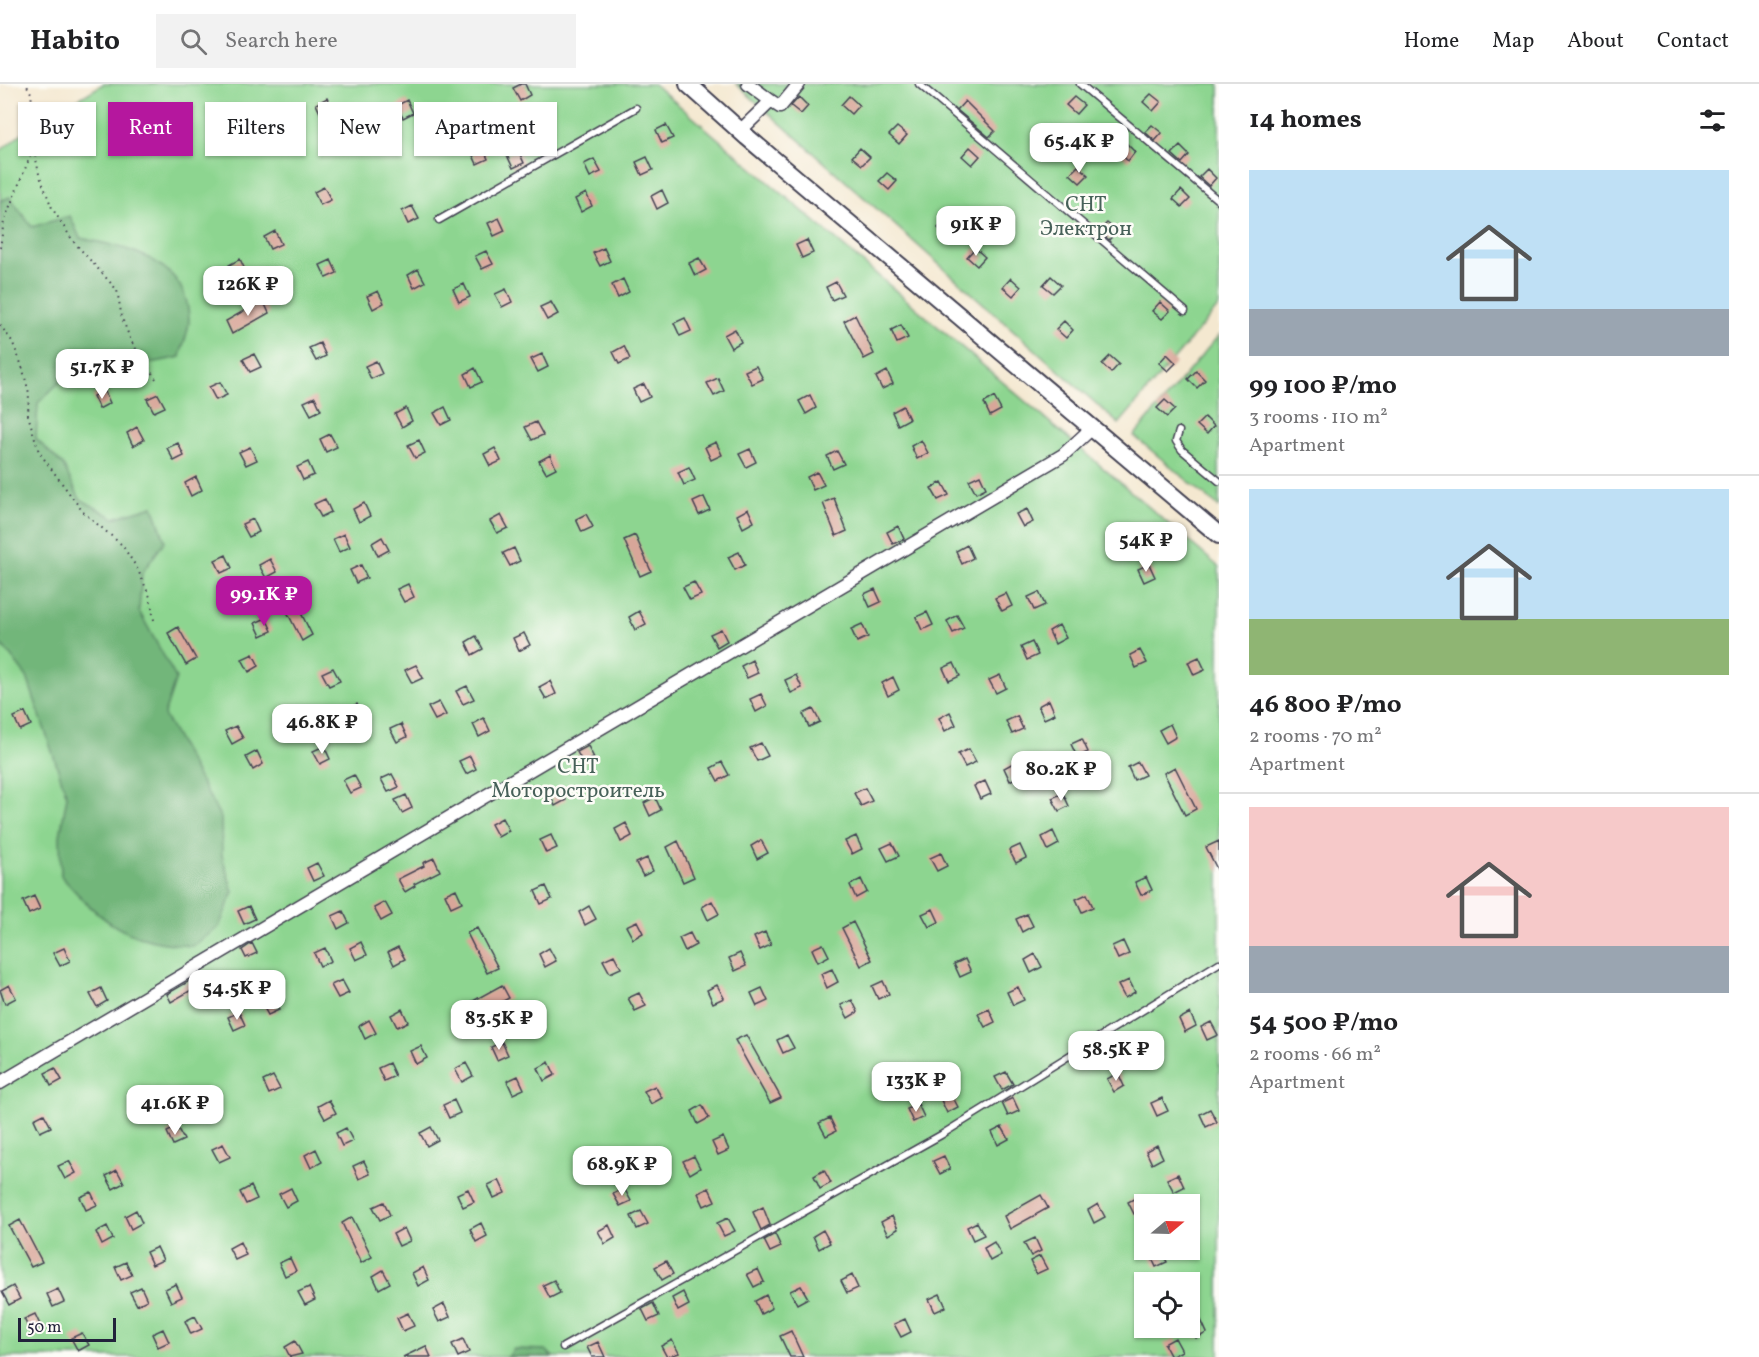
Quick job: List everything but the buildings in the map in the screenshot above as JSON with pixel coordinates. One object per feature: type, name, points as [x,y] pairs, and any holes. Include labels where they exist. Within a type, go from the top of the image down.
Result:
[{"type":"street","points":[[688,84],[740,131],[1219,535]]},
{"type":"street","points":[[748,84],[780,107],[799,84]]},
{"type":"street","points":[[740,131],[771,100]]},
{"type":"street","points":[[0,1083],[1063,454],[1091,429]]},
{"type":"lane","points":[[919,84],[1185,311]]},
{"type":"lane","points":[[1080,84],[1219,201]]},
{"type":"lane","points":[[439,220],[636,108]]},
{"type":"lane","points":[[1179,431],[1176,441],[1182,450],[1219,481]]},
{"type":"lane","points":[[563,1347],[941,1135],[1219,963]]},
{"type":"path","points":[[26,84],[30,102]]},
{"type":"path","points":[[0,248],[4,221],[31,156]]},
{"type":"path","points":[[36,156],[39,174],[52,208],[73,241],[117,290],[122,318],[131,341],[156,379]]},
{"type":"path","points":[[0,325],[12,341],[22,366],[29,393],[28,415],[39,452],[82,512],[122,545],[142,578],[150,597],[154,620]]},
{"type":"green space","name":"СНТ Моторостроитель","points":[[103,84],[654,84],[1219,567],[1219,1357],[0,1357],[0,151],[18,136],[18,156],[96,156],[96,102],[73,102]]},
{"type":"green space","name":"СНТ Электрон","points":[[736,84],[1219,84],[1219,306],[1119,424]]},
{"type":"green space","points":[[10,197],[32,227],[70,216],[80,238],[117,246],[152,260],[167,270],[178,283],[186,299],[189,325],[180,357],[141,365],[102,366],[66,376],[38,403],[36,439],[63,465],[80,499],[114,518],[153,506],[165,541],[142,573],[139,611],[176,678],[164,715],[221,818],[222,856],[233,892],[219,927],[193,946],[150,940],[118,928],[91,907],[61,876],[60,836],[67,796],[27,677],[3,646],[0,648],[0,201]]},
{"type":"green space","points":[[1219,335],[1219,507],[1134,436]]},
{"type":"green space","points":[[514,1349],[546,1350],[553,1357],[508,1357]]}]
